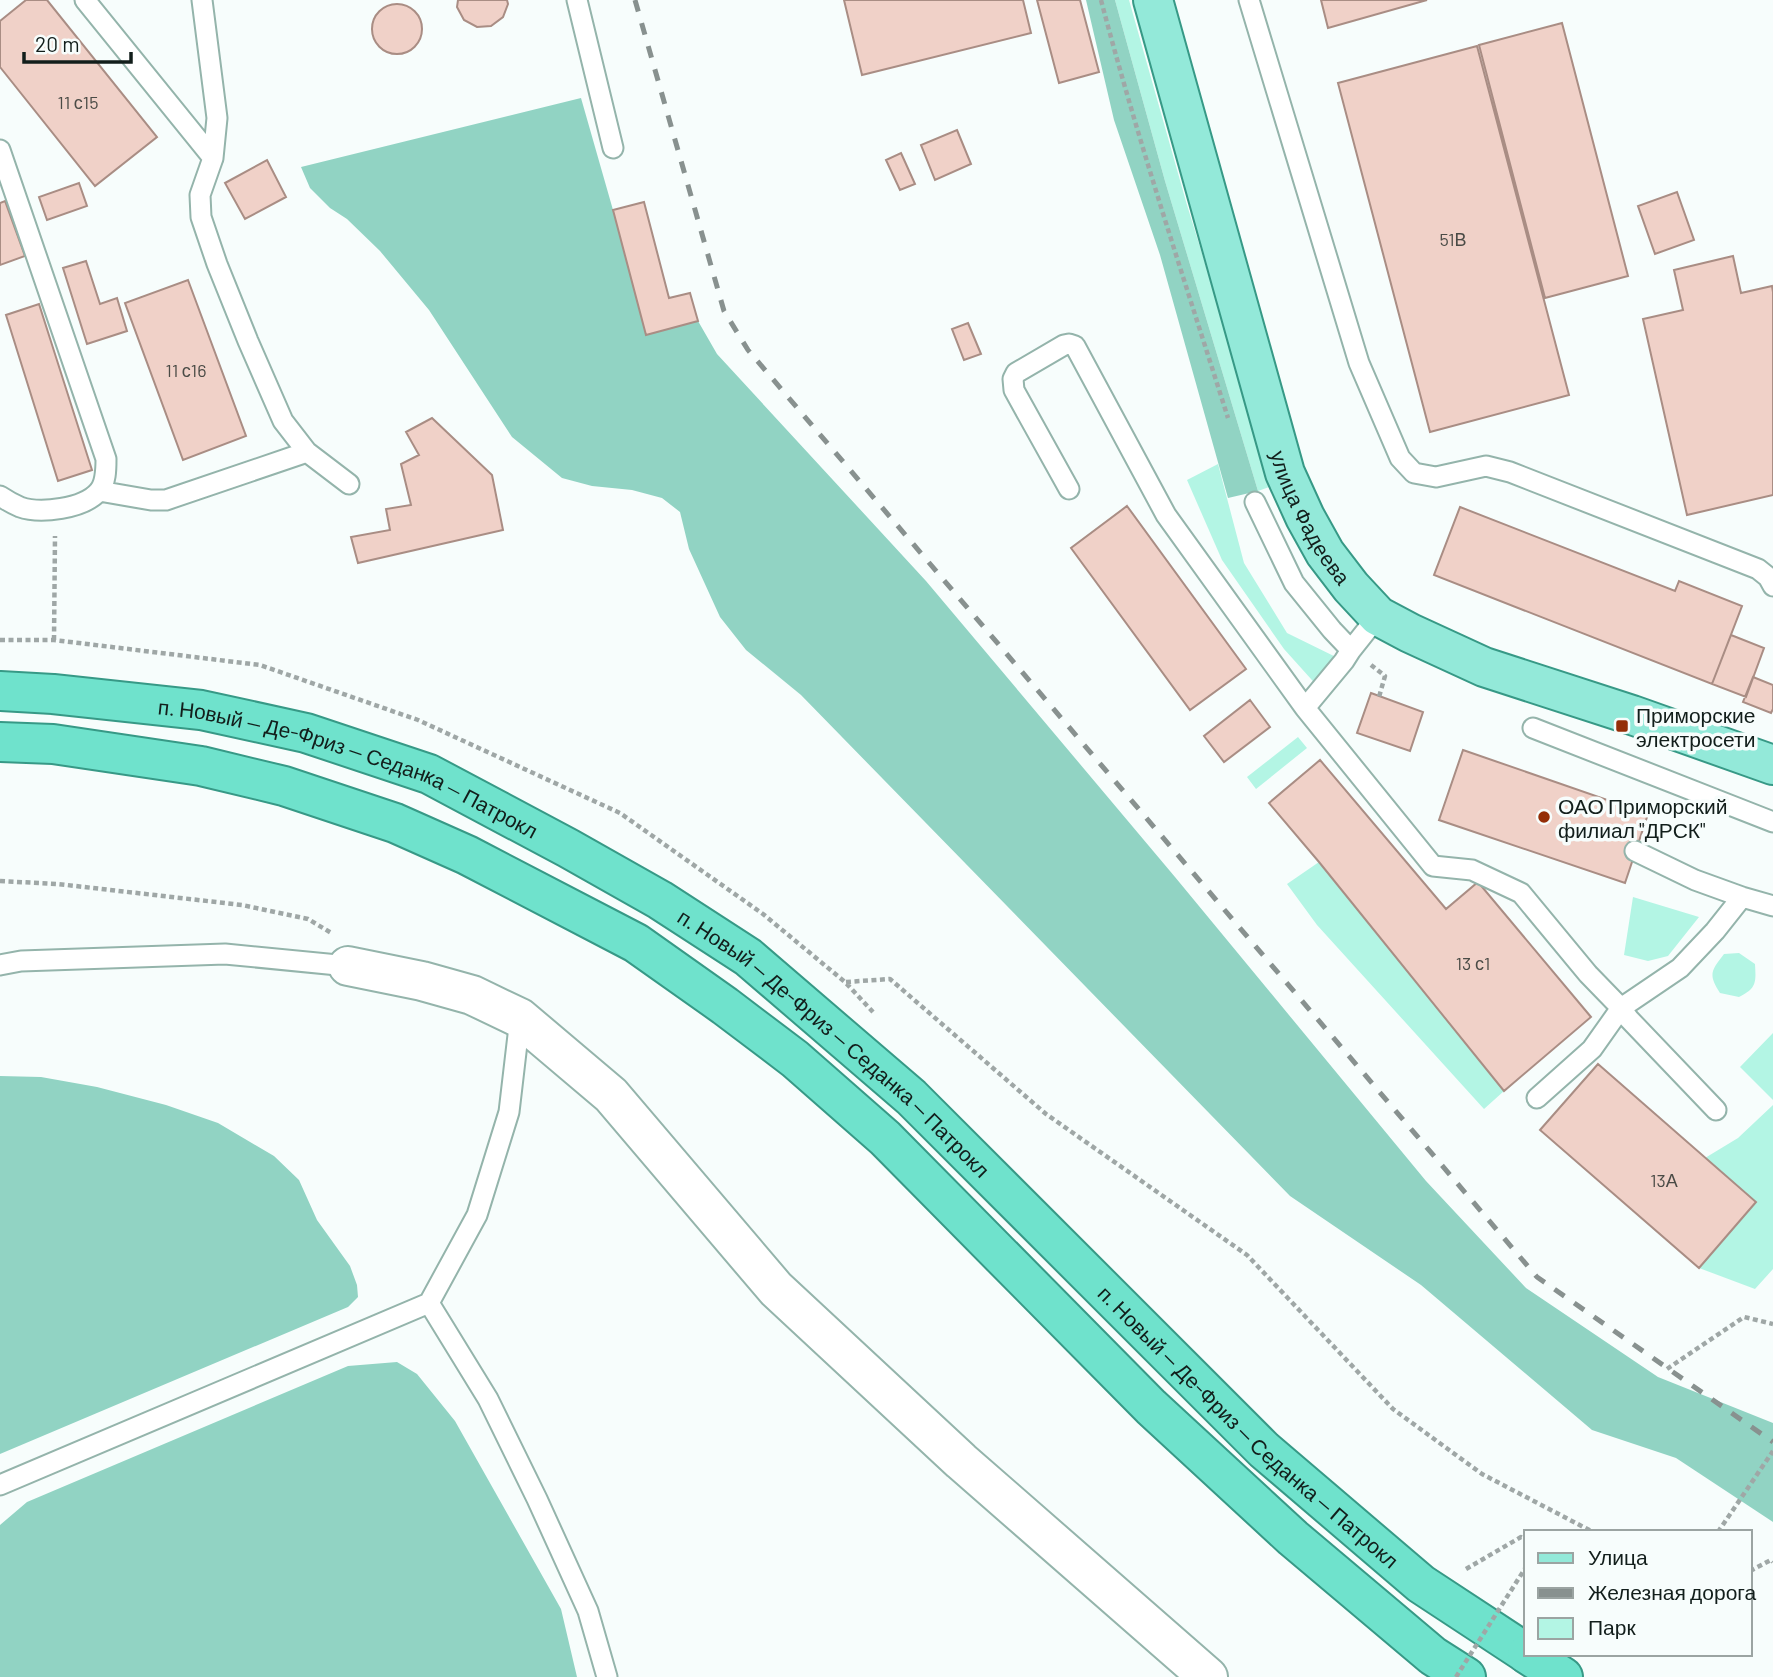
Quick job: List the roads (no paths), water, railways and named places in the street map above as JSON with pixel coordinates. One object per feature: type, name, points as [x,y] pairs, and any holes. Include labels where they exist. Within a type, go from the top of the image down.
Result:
[{"type":"highway","name":"п. Новый — Де-Фриз — Седанка — Патрокл","points":[[0,691],[201,710],[306,733],[429,774],[660,900],[748,957],[911,1097],[1264,1450],[1421,1584],[1524,1652]]},
{"type":"highway","name":"п. Новый — Де-Фриз — Седанка — Патрокл","points":[[0,742],[53,744],[201,766],[284,786],[407,828],[467,855],[636,943],[795,1059],[885,1138],[1151,1406],[1283,1529],[1433,1656],[1466,1677]]},
{"type":"highway","name":"п. Новый — Де-Фриз — Седанка — Патрокл","points":[[1530,1656],[1563,1677]]},
{"type":"main road","name":"улица Фадеева","points":[[1153,0],[1286,473],[1305,517],[1325,553],[1351,587],[1378,616],[1410,634],[1484,667],[1773,765]]},
{"type":"street","points":[[348,966],[422,981],[472,995],[520,1018],[611,1096],[776,1289],[961,1461],[1208,1677]]},
{"type":"lane","points":[[85,0],[213,158]]},
{"type":"lane","points":[[202,0],[217,118],[213,158],[200,195],[201,217],[217,264],[283,421],[307,452],[349,484]]},
{"type":"lane","points":[[577,0],[613,148]]},
{"type":"lane","points":[[1249,0],[1359,363],[1400,458],[1414,473],[1436,477],[1486,467],[1510,472],[1758,569],[1768,577],[1773,586]]},
{"type":"lane","points":[[0,150],[106,458],[105,474],[99,491],[71,507],[40,510],[21,507],[0,496]]},
{"type":"lane","points":[[1069,489],[1014,390],[1013,379],[1016,373],[1069,344],[1075,346],[1166,515],[1305,708],[1433,866],[1472,870],[1521,893],[1588,974],[1716,1110]]},
{"type":"lane","points":[[99,491],[166,500],[307,452]]},
{"type":"lane","points":[[1255,502],[1294,583],[1351,650]]},
{"type":"lane","points":[[1305,708],[1378,616]]},
{"type":"lane","points":[[1533,728],[1773,822]]},
{"type":"lane","points":[[1635,851],[1695,880],[1773,906]]},
{"type":"lane","points":[[1537,1098],[1592,1049],[1621,1008],[1679,968],[1715,931],[1742,897]]},
{"type":"lane","points":[[0,965],[21,961],[225,954],[348,966]]},
{"type":"lane","points":[[0,1485],[429,1303],[477,1215],[509,1112],[520,1018]]},
{"type":"lane","points":[[429,1303],[488,1399],[537,1499],[588,1611],[607,1677]]},
{"type":"railway","points":[[635,0],[724,311],[748,350],[1537,1277],[1773,1442]]},
{"type":"place","name":"Приморские электросети","points":[[1622,726]]},
{"type":"place","name":"ОАО Приморский филиал \"ДРСК\"","points":[[1544,817]]}]
